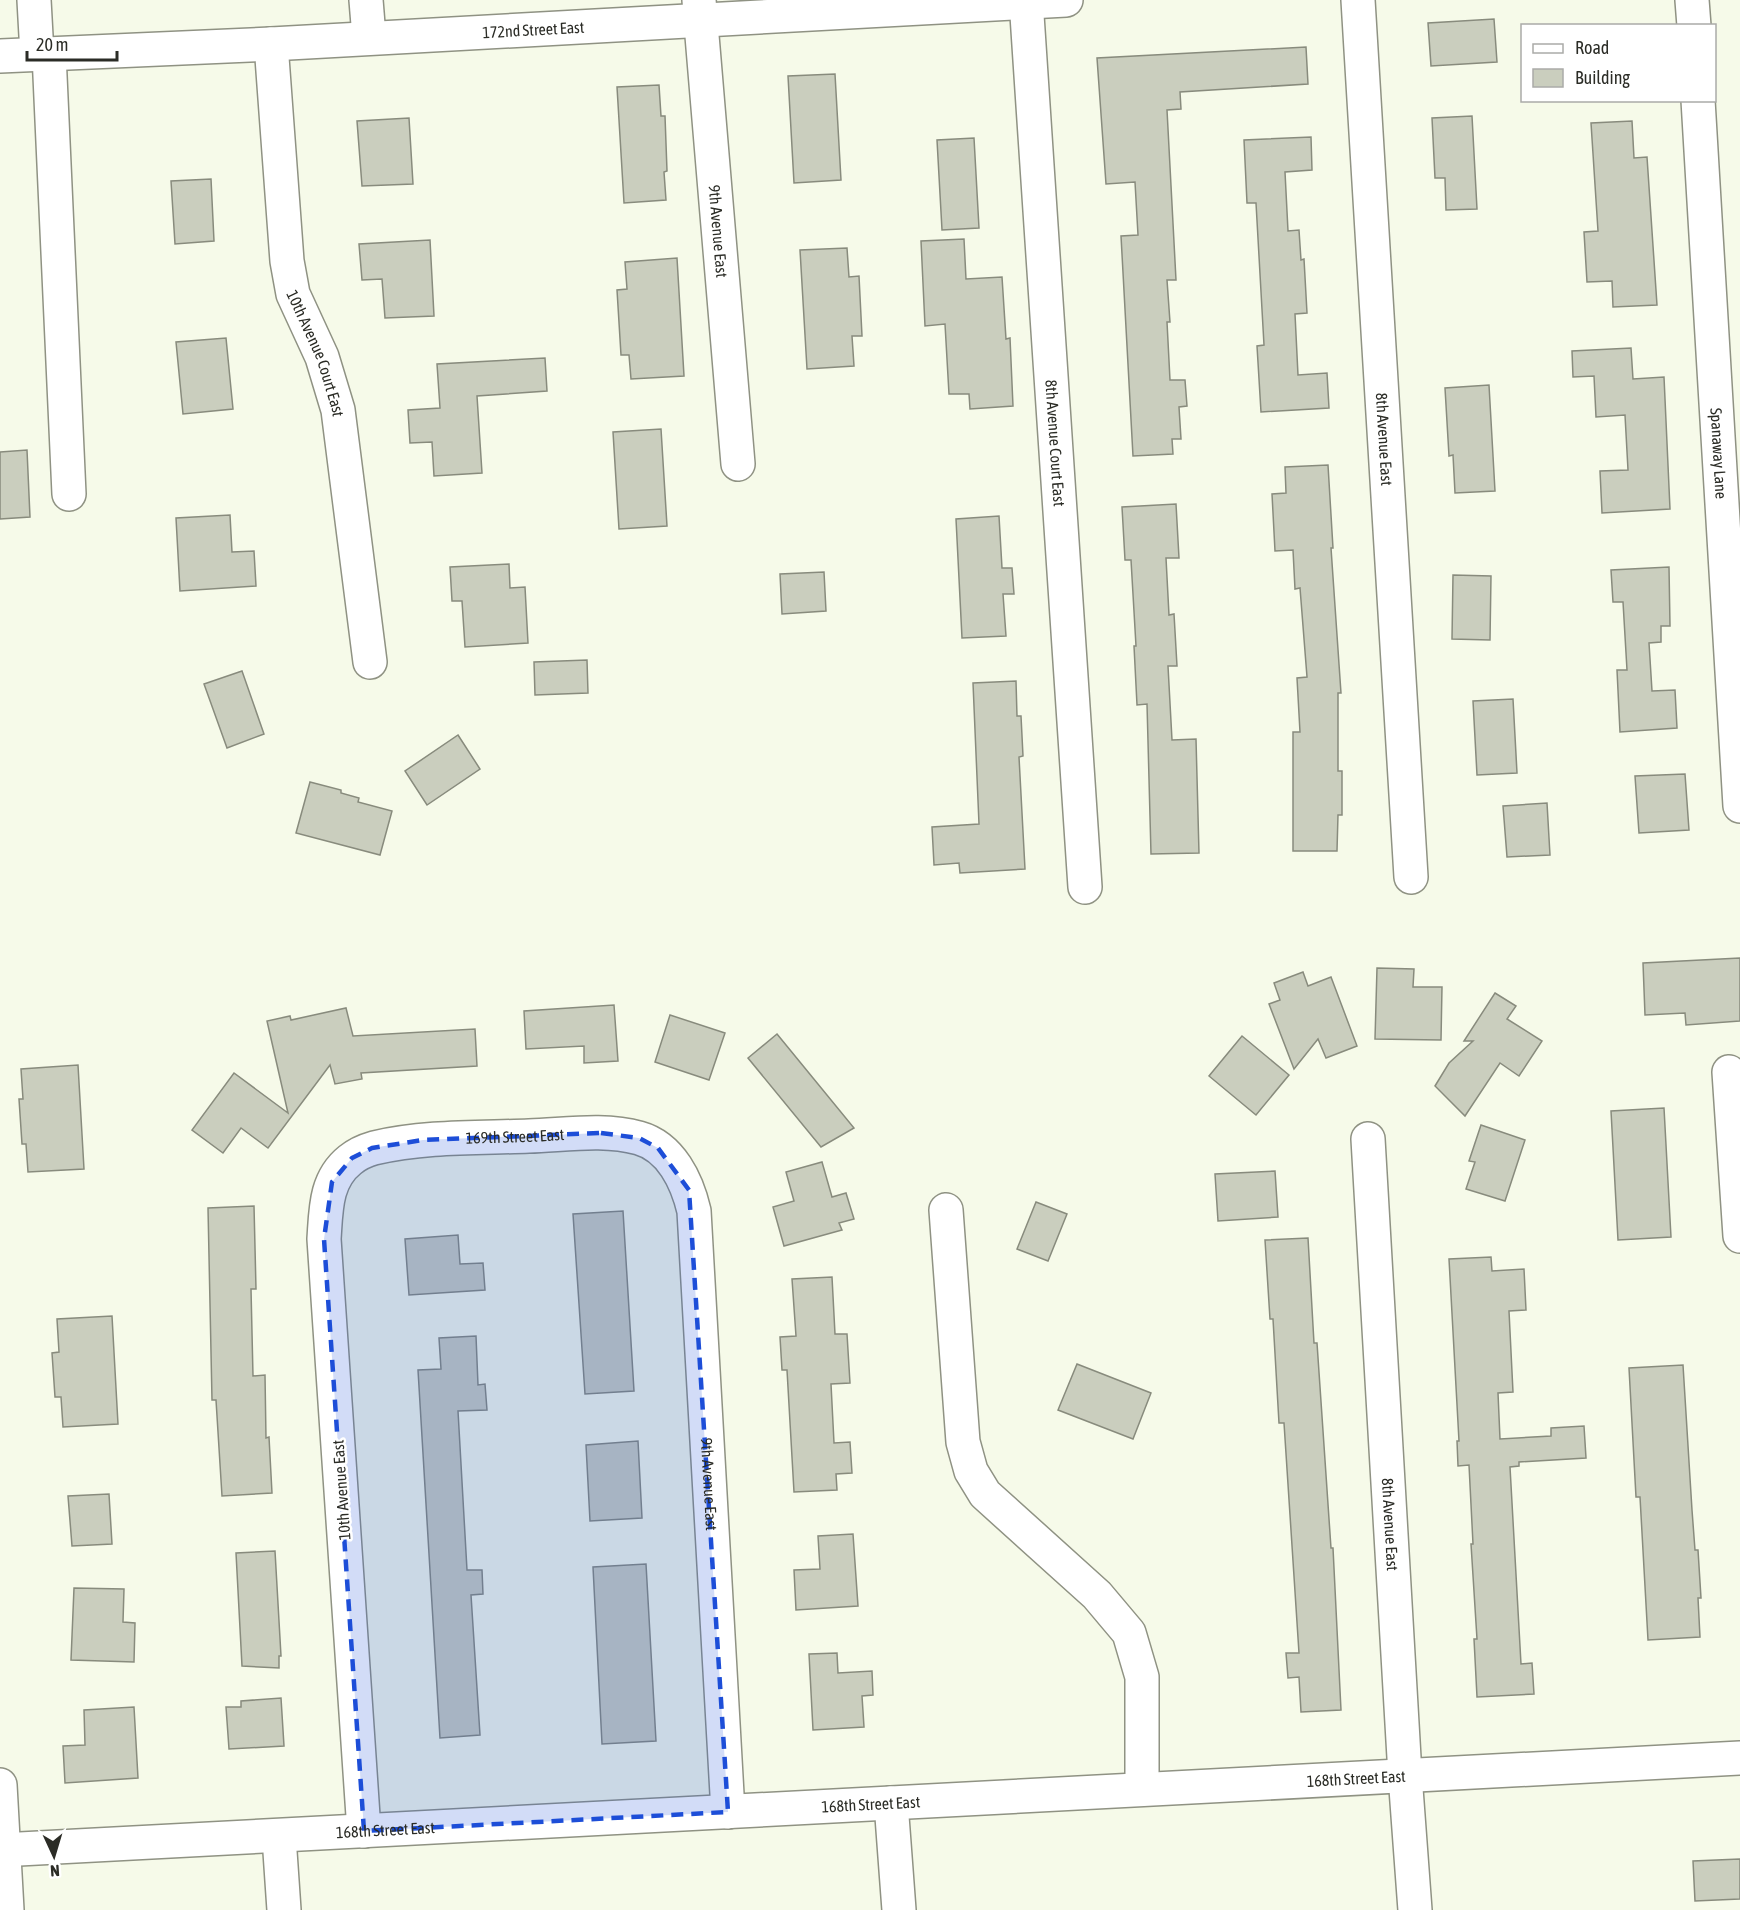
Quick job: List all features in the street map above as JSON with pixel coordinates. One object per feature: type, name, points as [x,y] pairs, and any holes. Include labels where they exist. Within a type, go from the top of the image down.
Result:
[{"type":"street","points":[[34,0],[43,54],[69,494]]},
{"type":"street","points":[[366,0],[369,37]]},
{"type":"street","name":"172nd Street East","points":[[0,57],[271,44],[700,10],[1066,0]]},
{"type":"street","name":"8th Avenue East","points":[[1358,0],[1411,877]]},
{"type":"street","points":[[1692,0],[1694,24]]},
{"type":"street","name":"8th Avenue Court East","points":[[1026,1],[1085,887]]},
{"type":"street","name":"9th Avenue East","points":[[700,10],[738,464]]},
{"type":"street","name":"10th Avenue Court East","points":[[271,44],[287,261],[293,294],[322,357],[338,410],[370,663]]},
{"type":"street","name":"Spanaway Lane","points":[[1698,102],[1740,806]]},
{"type":"street","points":[[1729,1071],[1740,1236]]},
{"type":"street","name":"169th Street East","points":[[352,1158],[372,1148],[423,1140],[601,1133],[639,1138],[658,1148],[672,1161]]},
{"type":"street","name":"8th Avenue East","points":[[1368,1139],[1415,1910]]},
{"type":"street","name":"10th Avenue East","points":[[352,1158],[339,1170],[332,1182],[327,1199],[324,1239],[364,1831]]},
{"type":"street","name":"9th Avenue East","points":[[672,1161],[689,1190],[694,1211],[728,1812]]},
{"type":"street","points":[[946,1210],[963,1442],[971,1471],[985,1494],[1097,1594],[1129,1633],[1142,1677],[1142,1789]]},
{"type":"street","name":"168th Street East","points":[[2,1850],[1740,1758]]},
{"type":"street","points":[[0,1785],[2,1850],[8,1910]]},
{"type":"street","points":[[891,1803],[899,1910]]},
{"type":"street","points":[[279,1836],[284,1910]]},
{"type":"highlighted area","points":[[601,1133],[639,1138],[658,1148],[689,1190],[728,1812],[364,1831],[324,1239],[332,1182],[352,1158],[372,1148],[423,1140]]},
{"type":"building","points":[[1494,19],[1497,62],[1431,66],[1428,23]]},
{"type":"building","points":[[1306,47],[1308,84],[1180,92],[1181,109],[1167,110],[1176,280],[1167,280],[1170,380],[1185,380],[1187,406],[1179,407],[1181,439],[1172,439],[1173,454],[1133,456],[1121,236],[1138,235],[1135,182],[1106,184],[1097,58]]},
{"type":"building","points":[[835,74],[841,180],[794,183],[788,76]]},
{"type":"building","points":[[659,85],[661,116],[665,116],[666,200],[624,203],[617,87]]},
{"type":"building","points":[[1472,116],[1477,209],[1446,210],[1445,178],[1435,178],[1432,118]]},
{"type":"building","points":[[409,118],[413,184],[362,186],[357,121]]},
{"type":"building","points":[[1632,121],[1634,158],[1647,157],[1657,305],[1613,307],[1612,281],[1587,282],[1584,232],[1598,231],[1591,123]]},
{"type":"building","points":[[1311,137],[1312,170],[1285,172],[1288,231],[1299,230],[1301,260],[1304,259],[1307,313],[1295,314],[1298,375],[1327,373],[1329,408],[1261,412],[1257,346],[1264,345],[1256,203],[1247,203],[1244,140]]},
{"type":"building","points":[[974,138],[979,228],[942,230],[937,140]]},
{"type":"building","points":[[211,179],[214,241],[175,244],[171,181]]},
{"type":"building","points":[[964,239],[966,279],[1002,277],[1006,339],[1010,338],[1013,406],[970,409],[969,394],[949,394],[945,324],[925,326],[921,241]]},
{"type":"building","points":[[430,240],[434,316],[385,318],[382,279],[362,280],[359,244]]},
{"type":"building","points":[[847,248],[849,277],[859,276],[862,336],[852,336],[854,366],[807,369],[800,250]]},
{"type":"building","points":[[677,258],[684,376],[631,379],[629,355],[621,355],[617,290],[627,289],[625,262]]},
{"type":"building","points":[[226,338],[233,409],[183,414],[176,342]]},
{"type":"building","points":[[1631,348],[1633,379],[1664,377],[1670,509],[1602,513],[1600,471],[1628,470],[1625,415],[1596,417],[1594,376],[1573,377],[1572,351]]},
{"type":"building","points":[[545,358],[547,391],[477,396],[482,473],[434,476],[432,442],[410,443],[408,410],[440,408],[437,364]]},
{"type":"building","points":[[1489,385],[1495,491],[1455,493],[1453,455],[1449,456],[1445,388]]},
{"type":"building","points":[[661,429],[667,526],[619,529],[613,432]]},
{"type":"building","points":[[27,450],[30,517],[0,519],[0,452]]},
{"type":"building","points":[[1328,465],[1341,693],[1338,693],[1338,771],[1342,771],[1342,815],[1338,815],[1337,851],[1293,851],[1293,732],[1300,732],[1297,678],[1307,677],[1300,588],[1295,589],[1293,550],[1275,551],[1272,494],[1286,493],[1285,467]]},
{"type":"building","points":[[1176,504],[1179,558],[1166,558],[1169,615],[1174,614],[1177,666],[1168,666],[1172,740],[1196,739],[1199,853],[1151,854],[1147,704],[1137,705],[1131,560],[1125,560],[1122,507]]},
{"type":"building","points":[[230,515],[232,552],[254,551],[256,586],[180,591],[176,518]]},
{"type":"building","points":[[999,516],[1002,568],[1012,568],[1014,594],[1003,594],[1006,636],[962,638],[956,519]]},
{"type":"building","points":[[509,564],[510,588],[525,587],[528,643],[465,647],[462,601],[452,601],[450,567]]},
{"type":"building","points":[[1669,567],[1670,626],[1661,626],[1661,642],[1649,643],[1652,691],[1675,690],[1677,728],[1620,732],[1617,670],[1627,670],[1623,602],[1613,602],[1611,570]]},
{"type":"building","points":[[824,572],[826,611],[782,614],[780,574]]},
{"type":"building","points":[[1453,575],[1491,576],[1490,640],[1452,639]]},
{"type":"building","points":[[587,660],[588,693],[535,695],[534,662]]},
{"type":"building","points":[[242,671],[264,734],[227,748],[204,684]]},
{"type":"building","points":[[1016,681],[1017,716],[1021,716],[1023,756],[1019,757],[1025,869],[960,873],[959,863],[934,865],[932,827],[979,824],[973,683]]},
{"type":"building","points":[[1513,699],[1517,773],[1477,775],[1473,701]]},
{"type":"building","points":[[458,735],[480,769],[427,805],[405,771]]},
{"type":"building","points":[[1685,774],[1689,830],[1639,833],[1635,776]]},
{"type":"building","points":[[310,782],[341,790],[341,793],[359,798],[358,802],[392,811],[380,855],[296,833]]},
{"type":"building","points":[[1547,803],[1550,855],[1507,857],[1503,806]]},
{"type":"building","points":[[1740,958],[1740,1021],[1686,1025],[1685,1013],[1645,1015],[1643,963]]},
{"type":"building","points":[[1377,968],[1414,969],[1413,987],[1442,987],[1441,1040],[1375,1039]]},
{"type":"building","points":[[1303,972],[1308,986],[1331,977],[1357,1046],[1326,1058],[1318,1039],[1294,1069],[1269,1004],[1280,1000],[1274,983]]},
{"type":"building","points":[[1495,993],[1516,1006],[1507,1019],[1542,1041],[1519,1076],[1500,1063],[1465,1116],[1435,1086],[1449,1063],[1473,1041],[1464,1041]]},
{"type":"building","points":[[614,1005],[618,1061],[584,1063],[584,1046],[526,1049],[524,1011]]},
{"type":"building","points":[[346,1008],[353,1036],[475,1029],[477,1066],[361,1073],[362,1079],[335,1084],[330,1065],[268,1148],[241,1128],[223,1153],[192,1130],[234,1073],[288,1113],[267,1021],[290,1016],[291,1020]]},
{"type":"building","points":[[670,1015],[725,1033],[709,1080],[655,1062]]},
{"type":"building","points":[[777,1034],[854,1128],[821,1147],[748,1058]]},
{"type":"building","points":[[1242,1036],[1289,1075],[1256,1115],[1209,1076]]},
{"type":"building","points":[[78,1065],[84,1169],[28,1172],[26,1144],[22,1144],[19,1099],[23,1099],[21,1069]]},
{"type":"building","points":[[1664,1108],[1671,1237],[1618,1240],[1611,1111]]},
{"type":"building","points":[[1481,1125],[1525,1140],[1505,1201],[1466,1189],[1475,1162],[1469,1161]]},
{"type":"building","points":[[822,1162],[832,1197],[846,1193],[854,1219],[839,1223],[842,1230],[784,1246],[773,1207],[794,1201],[786,1172]]},
{"type":"building","points":[[1275,1171],[1278,1217],[1218,1221],[1215,1174]]},
{"type":"building","points":[[1036,1202],[1067,1214],[1048,1261],[1017,1249]]},
{"type":"building","points":[[254,1206],[256,1289],[251,1289],[253,1376],[265,1375],[266,1438],[269,1437],[272,1493],[222,1496],[216,1400],[212,1400],[208,1208]]},
{"type":"building","points":[[623,1211],[634,1391],[585,1394],[573,1214]]},
{"type":"building","points":[[458,1235],[460,1264],[483,1263],[485,1290],[409,1295],[405,1239]]},
{"type":"building","points":[[1308,1238],[1314,1343],[1317,1343],[1331,1548],[1333,1548],[1341,1710],[1301,1712],[1299,1677],[1288,1678],[1286,1653],[1299,1653],[1284,1423],[1279,1423],[1273,1319],[1270,1319],[1265,1240]]},
{"type":"building","points":[[1491,1257],[1492,1271],[1524,1269],[1526,1310],[1509,1311],[1513,1392],[1498,1393],[1500,1439],[1551,1436],[1551,1428],[1584,1426],[1586,1458],[1519,1462],[1519,1466],[1510,1467],[1521,1664],[1532,1663],[1534,1694],[1477,1697],[1474,1639],[1477,1639],[1469,1465],[1458,1466],[1457,1441],[1459,1441],[1449,1259]]},
{"type":"building","points":[[832,1277],[835,1334],[847,1334],[850,1383],[831,1384],[834,1443],[850,1442],[852,1473],[836,1474],[837,1490],[794,1492],[787,1370],[782,1370],[780,1337],[796,1336],[792,1279]]},
{"type":"building","points":[[112,1316],[118,1424],[63,1427],[61,1397],[55,1397],[52,1353],[59,1352],[57,1319]]},
{"type":"building","points":[[476,1336],[478,1385],[485,1384],[487,1410],[458,1411],[467,1570],[482,1570],[483,1594],[471,1595],[480,1735],[440,1738],[418,1370],[441,1369],[439,1338]]},
{"type":"building","points":[[1077,1364],[1151,1393],[1133,1439],[1058,1410]]},
{"type":"building","points":[[1683,1365],[1695,1550],[1698,1550],[1701,1598],[1698,1598],[1700,1637],[1648,1640],[1640,1497],[1636,1497],[1629,1368]]},
{"type":"building","points":[[638,1441],[642,1518],[590,1521],[586,1445]]},
{"type":"building","points":[[109,1494],[112,1544],[72,1546],[68,1496]]},
{"type":"building","points":[[853,1534],[858,1606],[796,1610],[794,1570],[820,1569],[818,1536]]},
{"type":"building","points":[[275,1551],[281,1656],[279,1656],[279,1668],[242,1666],[236,1553]]},
{"type":"building","points":[[646,1564],[656,1741],[602,1744],[593,1567]]},
{"type":"building","points":[[74,1588],[124,1589],[123,1622],[135,1623],[134,1662],[71,1660]]},
{"type":"building","points":[[837,1653],[838,1673],[872,1671],[873,1695],[862,1696],[864,1727],[813,1730],[809,1654]]},
{"type":"building","points":[[281,1698],[284,1746],[229,1749],[226,1707],[241,1707],[241,1701]]},
{"type":"building","points":[[134,1707],[138,1778],[65,1783],[63,1746],[85,1745],[84,1710]]},
{"type":"building","points":[[1740,1859],[1740,1899],[1695,1901],[1693,1861]]}]
